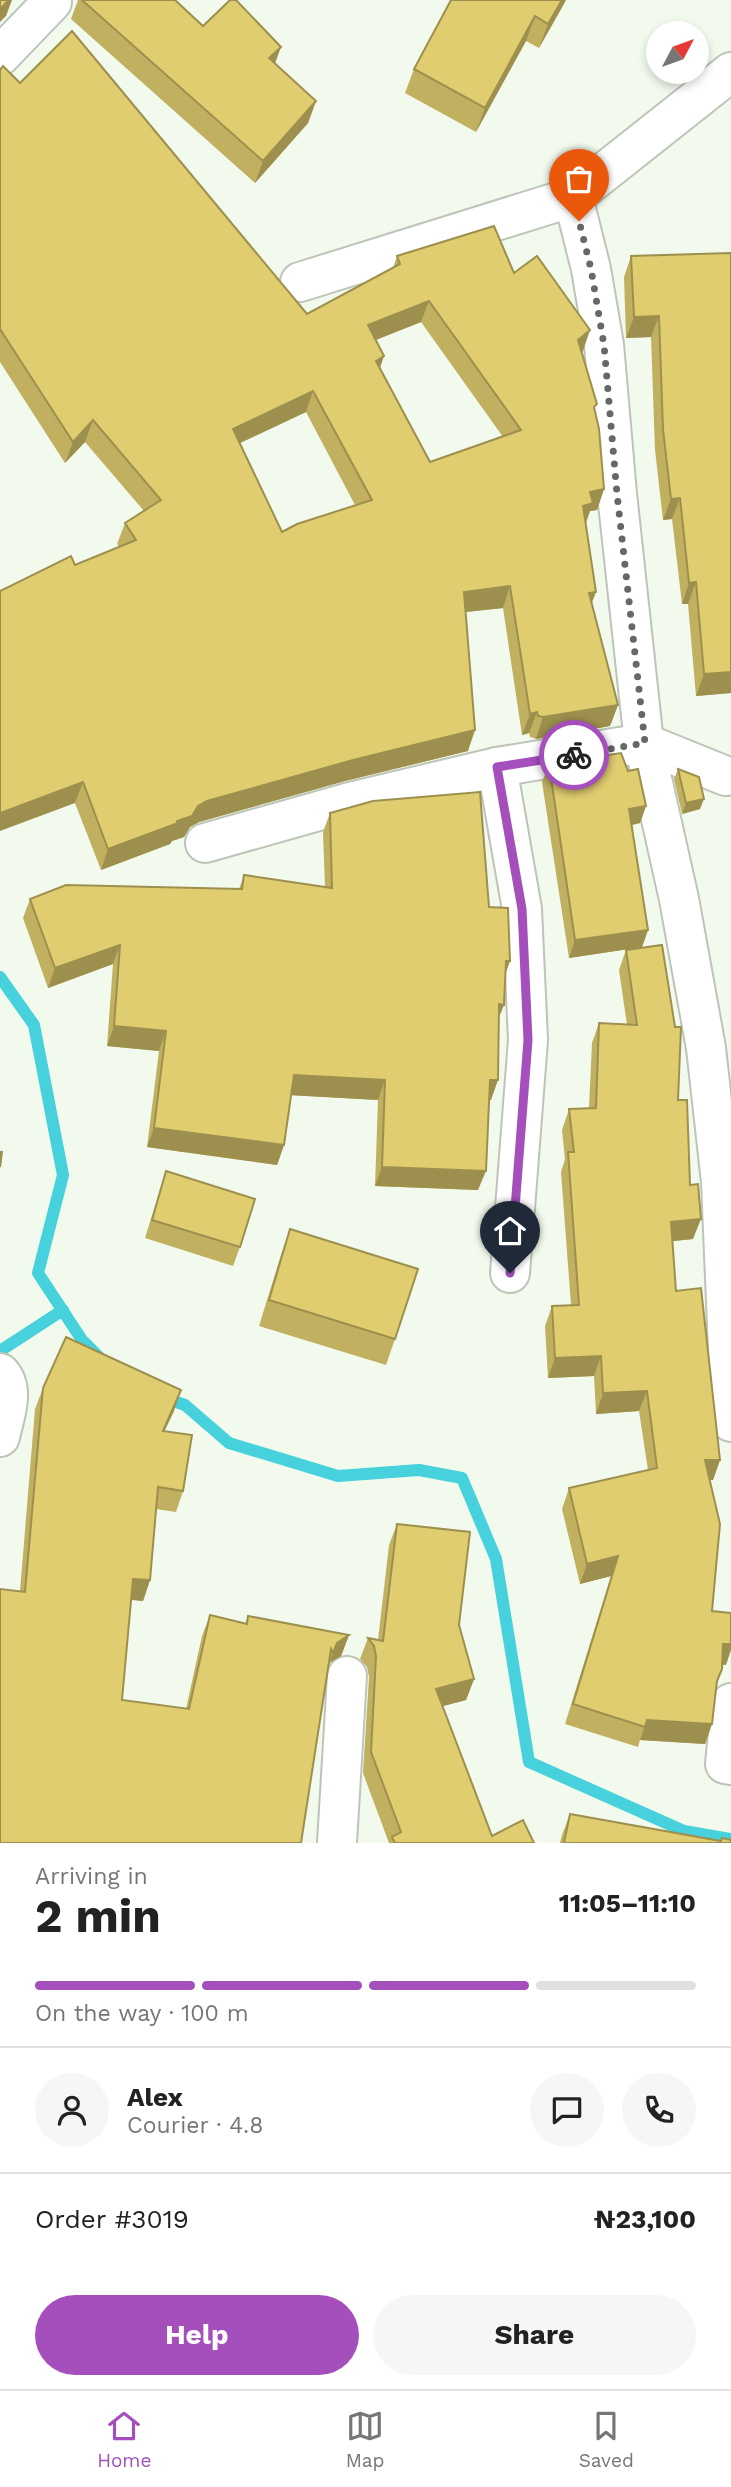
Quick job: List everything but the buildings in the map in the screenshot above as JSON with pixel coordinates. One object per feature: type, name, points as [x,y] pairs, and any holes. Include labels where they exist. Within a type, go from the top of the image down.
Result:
[{"type":"street","points":[[0,56],[52,2],[50,0]]},
{"type":"street","points":[[300,282],[573,197],[731,72]]},
{"type":"street","points":[[573,197],[591,269],[604,345],[617,494],[645,743],[679,899],[706,1048],[721,1182],[731,1422]]},
{"type":"street","points":[[205,844],[350,802],[497,767],[645,743],[726,776]]},
{"type":"street","points":[[497,767],[522,909],[528,1040],[510,1273]]},
{"type":"street","points":[[0,1373],[10,1392],[0,1437]]},
{"type":"street","points":[[337,1843],[347,1676]]},
{"type":"street","points":[[731,1703],[725,1765],[731,1765]]},
{"type":"waterway","points":[[0,977],[34,1025],[63,1175],[38,1273],[82,1340],[101,1359]]},
{"type":"waterway","points":[[0,1351],[63,1310]]},
{"type":"waterway","points":[[162,1397],[185,1405],[229,1443],[338,1476],[419,1470],[462,1478],[496,1559],[529,1762],[684,1831],[731,1839]]},
{"type":"way so far","points":[[574,755],[645,743],[617,494],[604,345],[591,269],[579,221]]},
{"type":"route","points":[[510,1273],[528,1040],[522,909],[497,767],[574,755]]}]
